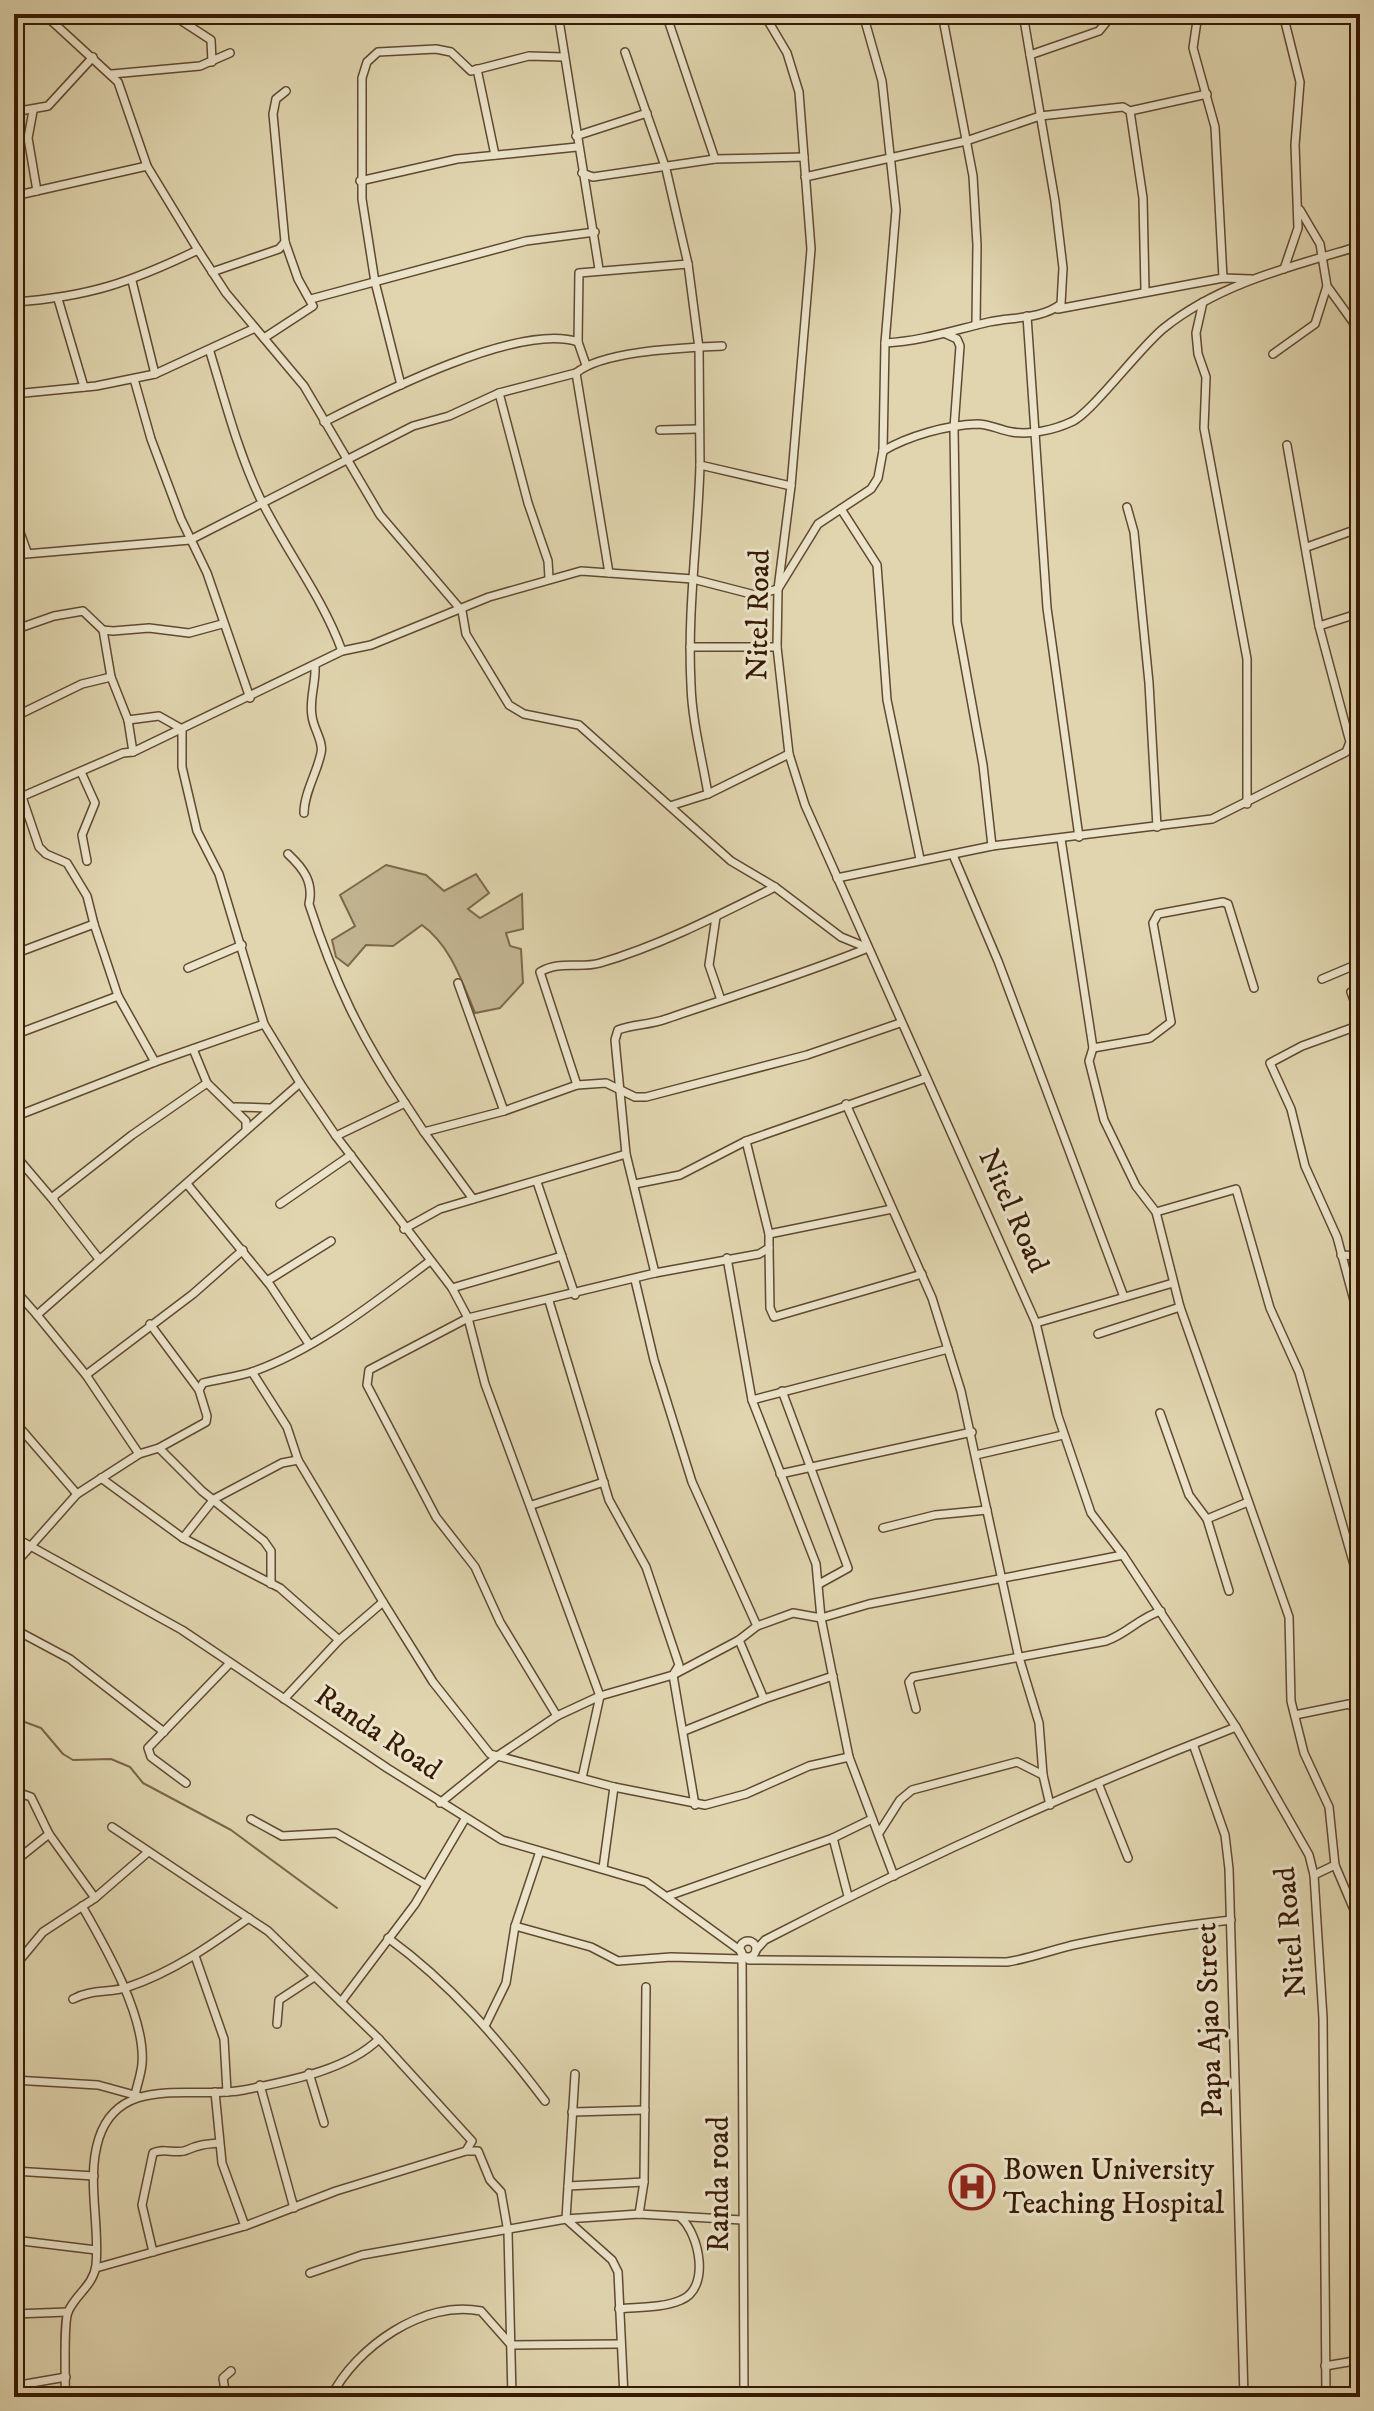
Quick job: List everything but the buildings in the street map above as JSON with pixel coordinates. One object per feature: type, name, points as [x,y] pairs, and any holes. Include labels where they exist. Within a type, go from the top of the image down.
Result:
[{"type":"street","points":[[44,14],[112,74],[147,166],[198,250],[255,328],[304,386],[380,515],[462,611],[466,634],[509,705],[524,714],[579,725],[731,861],[775,887],[841,937],[868,948]]},
{"type":"street","points":[[173,14],[211,40],[212,62]]},
{"type":"street","points":[[558,14],[599,269]]},
{"type":"street","points":[[666,14],[715,159]]},
{"type":"street","name":"Nitel Road","points":[[764,14],[787,53],[799,92],[811,249],[791,486],[778,589],[777,647],[789,754],[805,805],[1036,1323],[1063,1435],[1091,1513],[1161,1611],[1236,1727],[1303,1840],[1314,1875],[1323,2018],[1326,2397]]},
{"type":"street","points":[[155,1062],[118,996],[94,924],[94,910],[67,863],[46,854],[39,847],[18,799],[123,753],[133,752],[342,651],[371,645],[462,611],[489,597],[549,578],[581,571],[623,571],[693,579],[755,595],[778,589],[794,566],[807,537],[818,524],[871,489],[878,478],[883,451],[885,343],[896,210],[882,81],[863,14]]},
{"type":"street","points":[[942,14],[966,141],[977,245],[976,325]]},
{"type":"street","points":[[1023,14],[1063,268],[1061,304],[1052,311]]},
{"type":"street","points":[[1198,14],[1193,48],[1215,127],[1223,278]]},
{"type":"street","points":[[1283,14],[1300,82],[1295,145],[1300,209],[1296,240],[1284,269]]},
{"type":"street","points":[[1030,55],[1099,31],[1108,20],[1106,15]]},
{"type":"street","points":[[401,385],[375,282],[360,181],[362,78],[372,55],[436,49],[451,52],[471,71],[529,56],[564,57]]},
{"type":"street","points":[[625,52],[666,169],[688,264],[699,348],[697,429],[700,465],[690,647],[692,697],[708,794]]},
{"type":"street","points":[[112,74],[183,69],[212,62],[230,53]]},
{"type":"street","points":[[14,112],[48,106],[93,57]]},
{"type":"street","points":[[477,69],[495,155]]},
{"type":"street","points":[[264,338],[311,309],[311,299],[298,279],[285,242],[273,114],[276,99],[286,91]]},
{"type":"street","points":[[805,177],[888,155],[966,141],[1040,116],[1123,107],[1130,111],[1207,94]]},
{"type":"street","points":[[33,111],[28,138],[37,191]]},
{"type":"street","points":[[1130,111],[1143,198],[1145,290]]},
{"type":"street","points":[[576,136],[647,113]]},
{"type":"street","points":[[360,181],[457,159],[577,147]]},
{"type":"street","points":[[582,173],[593,177],[666,169],[715,159],[804,157]]},
{"type":"street","points":[[14,196],[147,166]]},
{"type":"street","points":[[1300,209],[1316,236],[1327,286],[1353,322],[1360,345]]},
{"type":"street","points":[[311,299],[526,241],[595,232]]},
{"type":"street","points":[[212,272],[279,249],[285,242]]},
{"type":"street","points":[[883,451],[899,442],[954,428],[983,425],[1011,432],[1035,432],[1083,417],[1137,352],[1164,328],[1203,302],[1284,269],[1360,246]]},
{"type":"street","points":[[14,288],[16,302],[58,299],[132,281],[198,250]]},
{"type":"street","points":[[586,365],[578,342],[578,277],[585,270],[688,264]]},
{"type":"street","points":[[885,343],[946,334],[1145,290],[1223,278],[1256,279]]},
{"type":"street","points":[[132,281],[155,374]]},
{"type":"street","points":[[1273,354],[1315,324],[1327,286]]},
{"type":"street","points":[[58,299],[84,387]]},
{"type":"street","points":[[1203,302],[1196,333],[1198,354],[1206,377],[1204,428],[1247,659],[1247,804]]},
{"type":"street","points":[[1027,316],[1047,608],[1079,837]]},
{"type":"street","points":[[14,394],[84,387],[155,374],[210,352],[255,328]]},
{"type":"street","points":[[946,334],[957,339],[960,346],[954,428],[957,622],[983,765],[992,846]]},
{"type":"street","points":[[324,422],[401,385],[519,343],[557,337],[578,342]]},
{"type":"street","points":[[14,555],[190,540],[261,501],[421,423],[449,416],[499,393],[576,373],[586,365],[722,346]]},
{"type":"street","points":[[210,352],[246,465],[261,501],[326,608],[342,651]]},
{"type":"street","points":[[576,373],[609,573]]},
{"type":"street","points":[[134,379],[151,439],[190,540],[207,573],[222,624],[250,698]]},
{"type":"street","points":[[499,393],[528,503],[548,561],[549,578]]},
{"type":"street","points":[[660,430],[697,429]]},
{"type":"street","points":[[837,878],[992,846],[1212,819],[1344,754],[1350,746],[1319,626],[1287,445]]},
{"type":"street","points":[[700,465],[791,486]]},
{"type":"street","points":[[1127,507],[1134,532],[1149,683],[1157,827]]},
{"type":"street","points":[[841,509],[877,565],[879,633],[887,700],[920,859]]},
{"type":"street","points":[[14,516],[27,552]]},
{"type":"street","points":[[1307,547],[1360,528]]},
{"type":"street","points":[[14,630],[54,616],[83,611],[103,630],[111,677],[128,720],[133,752]]},
{"type":"street","points":[[1319,626],[1360,613]]},
{"type":"street","points":[[103,630],[189,633],[222,624]]},
{"type":"street","points":[[690,647],[777,647]]},
{"type":"street","points":[[304,813],[304,801],[314,783],[322,750],[312,717],[317,687],[315,666]]},
{"type":"street","points":[[14,717],[82,684],[111,677]]},
{"type":"street","points":[[128,720],[159,716],[182,729]]},
{"type":"street","points":[[182,729],[182,767],[197,831],[219,874],[264,1024],[336,1136],[452,1288],[468,1318],[485,1384],[600,1696],[582,1778]]},
{"type":"street","points":[[670,806],[708,794],[789,754]]},
{"type":"street","points":[[81,772],[95,803],[82,835],[87,861]]},
{"type":"street","points":[[1061,839],[1093,1048],[1089,1061],[1104,1120],[1136,1186],[1156,1212],[1180,1307],[1289,1617],[1291,1701],[1304,1753],[1329,1807],[1335,1865],[1360,1924]]},
{"type":"street","points":[[288,854],[305,869],[311,895],[309,904],[337,987],[371,1053],[473,1199]]},
{"type":"street","points":[[953,855],[998,961],[1124,1297]]},
{"type":"street","points":[[577,1085],[540,972],[569,963],[597,964],[679,936],[775,887]]},
{"type":"street","points":[[1093,1048],[1150,1038],[1171,1022],[1153,923],[1158,914],[1223,902],[1228,904],[1254,988]]},
{"type":"street","points":[[716,917],[709,965],[721,1000]]},
{"type":"street","points":[[14,954],[94,924]]},
{"type":"street","points":[[188,968],[242,945]]},
{"type":"street","points":[[655,1273],[626,1154],[615,1040],[618,1030],[660,1021],[790,980],[868,948]]},
{"type":"street","points":[[1322,979],[1360,963]]},
{"type":"street","points":[[458,983],[504,1111]]},
{"type":"street","points":[[1360,988],[1351,992],[1360,1017]]},
{"type":"street","points":[[14,1035],[118,996]]},
{"type":"street","points":[[424,1132],[504,1111],[577,1085],[606,1083],[635,1097],[646,1097],[807,1055],[900,1023]]},
{"type":"street","points":[[14,1117],[264,1024]]},
{"type":"street","points":[[1360,1025],[1302,1046],[1270,1063],[1291,1109],[1305,1166],[1337,1237],[1360,1323]]},
{"type":"street","points":[[193,1049],[207,1083],[246,1121],[246,1128]]},
{"type":"street","points":[[635,1184],[680,1175],[746,1141],[926,1078]]},
{"type":"street","points":[[54,1201],[57,1192],[207,1083]]},
{"type":"street","points":[[37,1315],[300,1083]]},
{"type":"street","points":[[336,1136],[405,1103]]},
{"type":"street","points":[[846,1104],[922,1274],[948,1349],[972,1432],[1018,1654],[1039,1723],[1043,1775],[1050,1805]]},
{"type":"street","points":[[233,1107],[269,1108]]},
{"type":"street","points":[[746,1141],[769,1234],[770,1308],[774,1317],[922,1274]]},
{"type":"street","points":[[14,1145],[20,1161],[99,1259]]},
{"type":"street","points":[[404,1229],[440,1209],[626,1154]]},
{"type":"street","points":[[280,1204],[351,1155]]},
{"type":"street","points":[[537,1182],[575,1295]]},
{"type":"street","points":[[187,1184],[267,1281],[309,1344]]},
{"type":"street","points":[[1156,1212],[1236,1189],[1270,1308],[1299,1372],[1360,1586]]},
{"type":"street","points":[[769,1234],[892,1209]]},
{"type":"street","points":[[267,1281],[331,1241]]},
{"type":"street","points":[[557,1716],[500,1622],[475,1567],[436,1517],[367,1385],[369,1370],[468,1318],[575,1295],[655,1273],[759,1254],[769,1248]]},
{"type":"street","points":[[86,1375],[193,1294],[243,1250]]},
{"type":"street","points":[[1341,1255],[1360,1256]]},
{"type":"street","points":[[452,1288],[562,1256]]},
{"type":"street","points":[[727,1258],[752,1400],[816,1564],[821,1618],[849,1757],[894,1876]]},
{"type":"street","points":[[199,1390],[203,1383],[252,1372],[309,1344],[365,1309],[430,1261]]},
{"type":"street","points":[[635,1280],[654,1360],[692,1482],[757,1626]]},
{"type":"street","points":[[1036,1323],[1173,1283]]},
{"type":"street","points":[[14,1289],[86,1375],[139,1454]]},
{"type":"street","points":[[549,1301],[613,1508],[646,1567],[679,1665],[673,1675],[695,1805]]},
{"type":"street","points":[[1098,1334],[1180,1307]]},
{"type":"street","points":[[14,1565],[77,1494],[139,1454],[159,1448],[206,1422],[199,1390],[150,1324]]},
{"type":"street","points":[[752,1400],[948,1349]]},
{"type":"street","points":[[252,1372],[287,1427],[298,1460],[383,1602],[485,1750],[614,1787],[695,1805],[731,1800],[809,1766],[849,1757]]},
{"type":"street","points":[[782,1391],[848,1568],[819,1584]]},
{"type":"street","points":[[1160,1413],[1189,1495],[1207,1519],[1229,1591]]},
{"type":"street","points":[[14,1421],[77,1494]]},
{"type":"street","points":[[780,1474],[972,1432]]},
{"type":"street","points":[[976,1455],[1063,1435]]},
{"type":"street","points":[[159,1448],[214,1499],[256,1532],[271,1551],[271,1584]]},
{"type":"street","points":[[183,1538],[214,1499],[282,1463],[298,1460]]},
{"type":"street","points":[[101,1478],[183,1538],[271,1584],[339,1640]]},
{"type":"street","points":[[532,1505],[604,1482]]},
{"type":"street","points":[[1207,1519],[1248,1502]]},
{"type":"street","points":[[883,1528],[935,1515],[987,1510]]},
{"type":"street","name":"Randa Road","points":[[14,1537],[182,1630],[440,1803],[502,1840],[539,1854],[636,1877],[747,1952]]},
{"type":"street","points":[[440,1803],[499,1755],[557,1716],[600,1696],[673,1675],[739,1640],[757,1626],[793,1613],[821,1618],[881,1601],[1003,1581],[1123,1555]]},
{"type":"street","points":[[284,1699],[339,1640],[383,1602]]},
{"type":"street","points":[[916,1709],[910,1678],[1018,1654],[1106,1641],[1124,1635],[1149,1615],[1161,1611]]},
{"type":"street","points":[[14,1629],[70,1659],[164,1732]]},
{"type":"street","points":[[739,1640],[764,1699]]},
{"type":"street","points":[[186,1783],[147,1753],[230,1663]]},
{"type":"street","points":[[684,1731],[833,1676]]},
{"type":"street","points":[[1295,1715],[1349,1704],[1356,1710],[1360,1736]]},
{"type":"street","points":[[747,1952],[848,1896],[1098,1783],[1236,1727]]},
{"type":"street","name":"Papa Ajao Street","points":[[1193,1744],[1225,1835],[1231,1920],[1244,2397]]},
{"type":"street","points":[[879,1833],[900,1800],[912,1790],[1017,1762],[1043,1775]]},
{"type":"street","points":[[1098,1783],[1128,1858]]},
{"type":"street","points":[[603,1868],[614,1787]]},
{"type":"street","points":[[14,1791],[31,1797],[49,1834],[95,1898]]},
{"type":"street","points":[[251,1819],[282,1836],[336,1833],[425,1884]]},
{"type":"street","points":[[341,2002],[425,1884],[465,1819]]},
{"type":"street","points":[[668,1896],[833,1838],[872,1819]]},
{"type":"street","points":[[112,1827],[249,1918],[314,1977],[379,2039],[472,2141],[466,2151]]},
{"type":"street","points":[[14,1862],[49,1834]]},
{"type":"street","points":[[833,1838],[848,1896]]},
{"type":"street","points":[[15,1962],[43,1932],[95,1898],[147,1853]]},
{"type":"street","points":[[486,2024],[506,1983],[515,1926],[539,1854]]},
{"type":"street","points":[[1314,1875],[1335,1865]]},
{"type":"street","points":[[82,1906],[124,1989],[141,2049],[137,2096]]},
{"type":"street","points":[[73,1999],[108,1988],[124,1989],[195,1956],[249,1918]]},
{"type":"street","points":[[515,1926],[591,1947],[618,1961],[747,1952],[1007,1962],[1036,1958],[1069,1946],[1141,1931],[1231,1920]]},
{"type":"street","points":[[388,1938],[432,1970],[486,2024],[545,2101]]},
{"type":"street","name":"Randa road","points":[[744,2397],[742,2220],[747,1952]]},
{"type":"street","points":[[195,1956],[224,2039],[227,2092]]},
{"type":"street","points":[[277,2024],[279,2000],[314,1977]]},
{"type":"street","points":[[639,2214],[644,2182],[646,1987]]},
{"type":"street","points":[[65,2397],[68,2312],[96,2268],[94,2176],[98,2140],[106,2122],[119,2107],[137,2096],[158,2092],[227,2092],[309,2073],[359,2056],[379,2039]]},
{"type":"street","points":[[309,2073],[324,2123]]},
{"type":"street","points":[[566,2219],[575,2074]]},
{"type":"street","points":[[14,2080],[98,2085],[137,2096]]},
{"type":"street","points":[[260,2085],[294,2208]]},
{"type":"street","points":[[215,2092],[222,2163],[245,2226]]},
{"type":"street","points":[[572,2112],[645,2110]]},
{"type":"street","points":[[153,2252],[142,2205],[153,2153],[219,2143]]},
{"type":"street","points":[[96,2268],[245,2226],[466,2151],[478,2151],[483,2156],[490,2180],[501,2192],[508,2232],[512,2397]]},
{"type":"street","points":[[14,2171],[94,2176]]},
{"type":"street","points":[[568,2186],[644,2182]]},
{"type":"street","points":[[310,2273],[362,2255],[508,2232],[566,2219],[639,2214],[742,2220]]},
{"type":"street","points":[[619,2309],[680,2301],[692,2290],[700,2270],[696,2236],[681,2217]]},
{"type":"street","points":[[566,2219],[616,2266],[624,2397]]},
{"type":"street","points":[[14,2240],[96,2250]]},
{"type":"street","points":[[331,2397],[342,2376],[361,2356],[395,2332],[429,2315],[481,2311],[511,2345],[619,2344]]},
{"type":"street","points":[[14,2314],[68,2312]]},
{"type":"street","points":[[1325,2366],[1360,2360]]},
{"type":"street","points":[[226,2397],[223,2378],[231,2371]]},
{"type":"street","points":[[14,2386],[66,2377]]},
{"type":"shaded area","points":[[386,865],[426,875],[444,891],[476,874],[489,893],[468,909],[480,918],[522,894],[523,929],[506,933],[510,946],[521,949],[523,983],[500,1008],[475,1013],[448,954],[422,925],[393,946],[366,945],[348,966],[336,957],[332,940],[355,926],[340,895]]},
{"type":"waterway","points":[[14,1725],[22,1721],[41,1728],[63,1754],[73,1760],[111,1759],[130,1767],[143,1783],[231,1830],[337,1908]]},
{"type":"place","name":"Bowen University Teaching Hospital","points":[[972,2187]]}]
